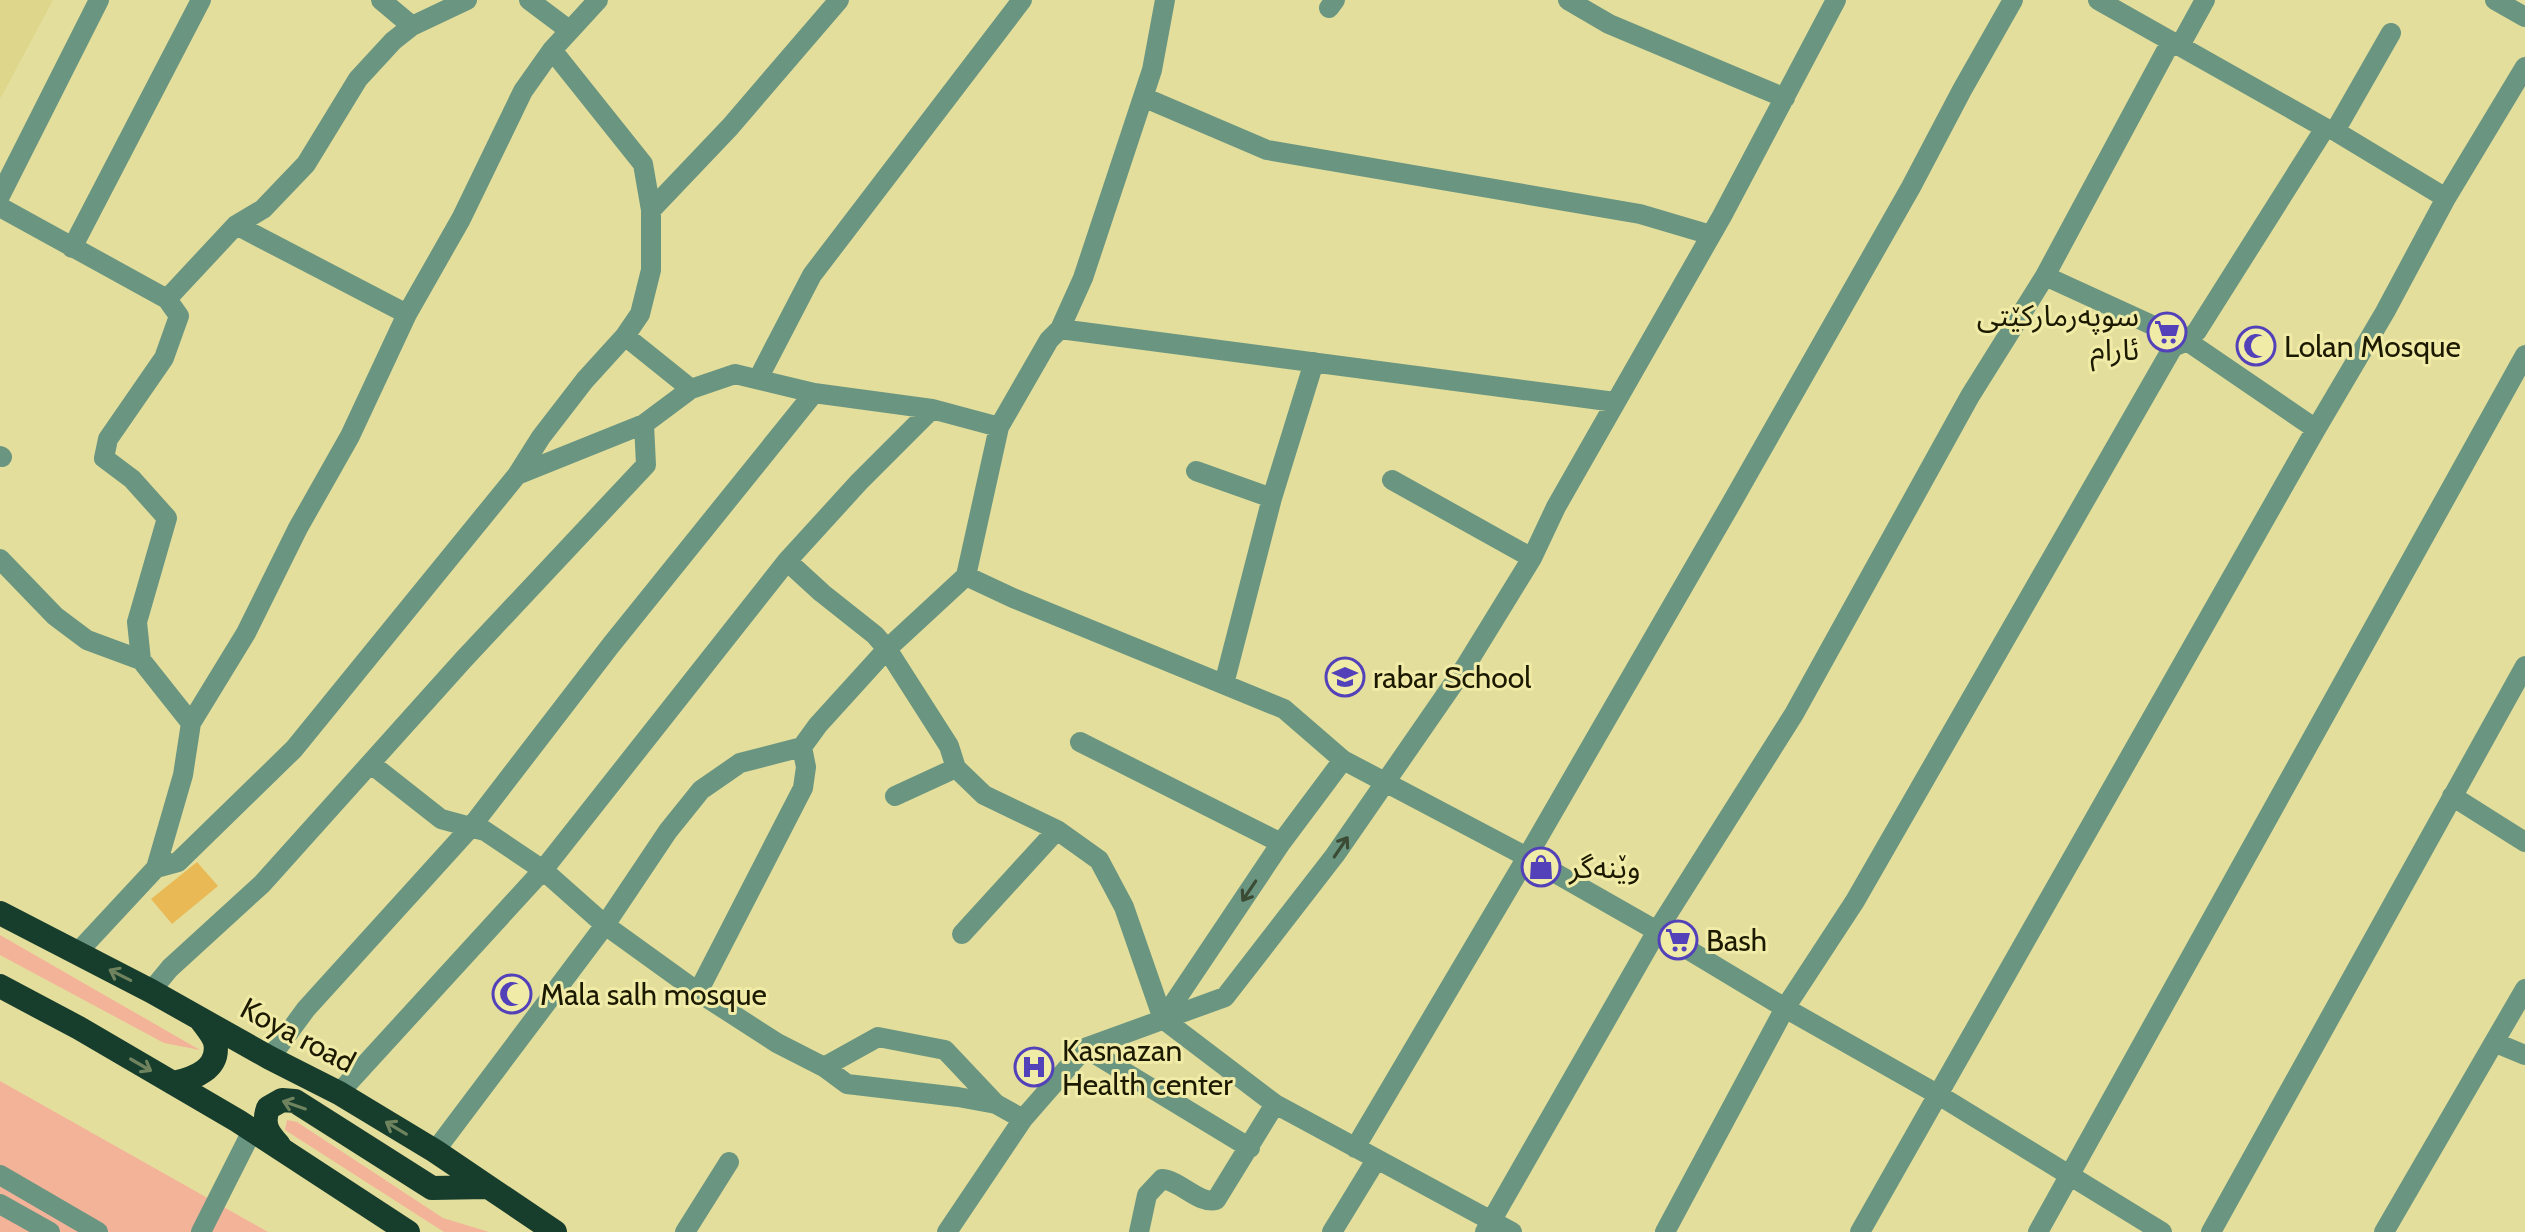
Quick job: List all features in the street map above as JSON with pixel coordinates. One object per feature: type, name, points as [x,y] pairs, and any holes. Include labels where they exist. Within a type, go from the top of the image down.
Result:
[{"type":"highway","name":"Koya road","points":[[0,913],[339,1093],[435,1151],[555,1232]]},
{"type":"highway","points":[[0,986],[173,1083],[408,1232]]},
{"type":"highway","points":[[173,1083],[193,1079],[205,1072],[214,1058],[215,1042],[200,1018]]},
{"type":"highway","points":[[288,1154],[266,1128],[264,1119],[268,1108],[282,1100],[295,1101],[432,1188],[488,1187]]},
{"type":"street","points":[[0,196],[99,0]]},
{"type":"street","points":[[72,248],[201,0]]},
{"type":"street","points":[[381,0],[412,26]]},
{"type":"street","points":[[167,299],[236,225],[263,209],[306,164],[358,79],[393,41],[412,26],[467,0]]},
{"type":"street","points":[[529,0],[569,30]]},
{"type":"street","points":[[77,953],[156,868],[183,775],[191,723],[246,633],[298,528],[350,436],[407,314],[461,219],[523,91],[552,50],[598,0]]},
{"type":"street","points":[[651,210],[730,127],[839,0]]},
{"type":"street","points":[[758,379],[812,275],[1022,0]]},
{"type":"street","points":[[435,1151],[605,925],[668,831],[701,790],[740,763],[802,747],[887,649],[966,576],[999,427],[1049,340],[1060,329],[1083,278],[1152,70],[1165,0]]},
{"type":"street","points":[[1568,0],[1609,24],[1785,98]]},
{"type":"street","points":[[947,1232],[1023,1119],[1085,1048],[1225,997],[1335,855],[1465,667],[1532,558],[1556,507],[1711,235],[1836,0]]},
{"type":"street","points":[[1355,1148],[1527,857],[1904,201],[2013,0]]},
{"type":"street","points":[[2098,0],[2446,198]]},
{"type":"street","points":[[1489,1226],[1657,931],[1794,714],[1970,396],[2045,276],[2167,49],[2183,40],[2205,0]]},
{"type":"street","points":[[2495,0],[2525,17]]},
{"type":"street","points":[[1665,1232],[1785,1008],[1855,901],[2173,347],[2187,341],[2197,331],[2391,33]]},
{"type":"street","points":[[156,868],[178,862],[294,749],[517,475],[549,425],[640,314],[651,270],[651,210],[643,164],[552,50]]},
{"type":"street","points":[[1860,1232],[2385,312],[2446,198],[2525,67]]},
{"type":"street","points":[[1143,97],[1267,150],[1626,211],[1711,235]]},
{"type":"street","points":[[0,207],[167,299],[179,316],[164,358],[108,439],[104,458],[132,479],[167,518],[137,622],[141,660]]},
{"type":"street","points":[[236,225],[407,314]]},
{"type":"street","points":[[2045,276],[2187,341],[2316,429]]},
{"type":"street","points":[[1060,329],[1615,402]]},
{"type":"street","points":[[625,336],[691,389]]},
{"type":"street","points":[[2038,1232],[2525,355]]},
{"type":"street","points":[[1224,684],[1272,498],[1314,362]]},
{"type":"street","points":[[517,475],[644,424],[691,389],[735,374],[814,393],[932,409],[999,427]]},
{"type":"street","points":[[270,1058],[306,1009],[471,827],[611,645],[814,393]]},
{"type":"street","points":[[339,1093],[543,870],[787,561],[859,482],[932,409]]},
{"type":"street","points":[[151,991],[170,968],[262,884],[646,465],[644,424]]},
{"type":"street","points":[[1196,471],[1272,498]]},
{"type":"street","points":[[1392,480],[1532,558]]},
{"type":"street","points":[[0,559],[55,616],[87,640],[141,660],[191,723]]},
{"type":"street","points":[[787,561],[875,635],[887,649],[949,746],[956,768],[984,795],[1057,830],[1099,860],[1141,952],[1163,1019],[1275,1104],[1489,1226],[1512,1232]]},
{"type":"street","points":[[966,576],[1284,709],[1343,760],[1527,857],[1657,931],[1937,1094],[2162,1232]]},
{"type":"street","points":[[2211,1232],[2525,666]]},
{"type":"street","points":[[1080,742],[1281,843]]},
{"type":"street","points":[[698,992],[803,788],[806,767],[802,747]]},
{"type":"street","points":[[1163,1019],[1281,843],[1343,760]]},
{"type":"street","points":[[371,764],[441,819],[485,831],[543,870],[605,925],[698,992],[847,1084],[996,1104]]},
{"type":"street","points":[[895,796],[956,768]]},
{"type":"street","points":[[2452,796],[2525,842]]},
{"type":"street","points":[[962,934],[1057,830]]},
{"type":"street","points":[[2384,1232],[2525,989]]},
{"type":"street","points":[[824,1067],[878,1037],[945,1050],[996,1104],[1023,1119]]},
{"type":"street","points":[[2496,1043],[2525,1055]]},
{"type":"street","points":[[1085,1048],[1250,1148]]},
{"type":"street","points":[[1139,1232],[1143,1210],[1153,1186],[1162,1179],[1173,1180],[1206,1201],[1216,1200],[1275,1104]]},
{"type":"street","points":[[201,1232],[252,1131]]},
{"type":"street","points":[[1332,1232],[1376,1160]]},
{"type":"street","points":[[685,1232],[729,1162]]},
{"type":"street","points":[[0,1175],[98,1232]]},
{"type":"street","points":[[0,1204],[50,1232]]},
{"type":"shaded area","points":[[0,0],[53,0],[0,99]]},
{"type":"shaded area","points":[[0,935],[200,1050],[164,1043],[0,955]]},
{"type":"shaded area","points":[[0,1081],[268,1232],[0,1232]]},
{"type":"shaded area","points":[[287,1120],[297,1122],[443,1218],[489,1232],[444,1232],[285,1130]]},
{"type":"building","points":[[197,862],[218,886],[172,924],[151,899]]},
{"type":"place","name":"سوپەرمارکێتی ئارام","points":[[2167,332]]},
{"type":"place","name":"Lolan Mosque","points":[[2256,346]]},
{"type":"place","name":"rabar School","points":[[1345,677]]},
{"type":"place","name":"وێنەگر","points":[[1541,867]]},
{"type":"place","name":"Bash","points":[[1678,940]]},
{"type":"place","name":"Mala salh mosque","points":[[512,994]]},
{"type":"place","name":"Kasnazan Health center","points":[[1034,1067]]}]
